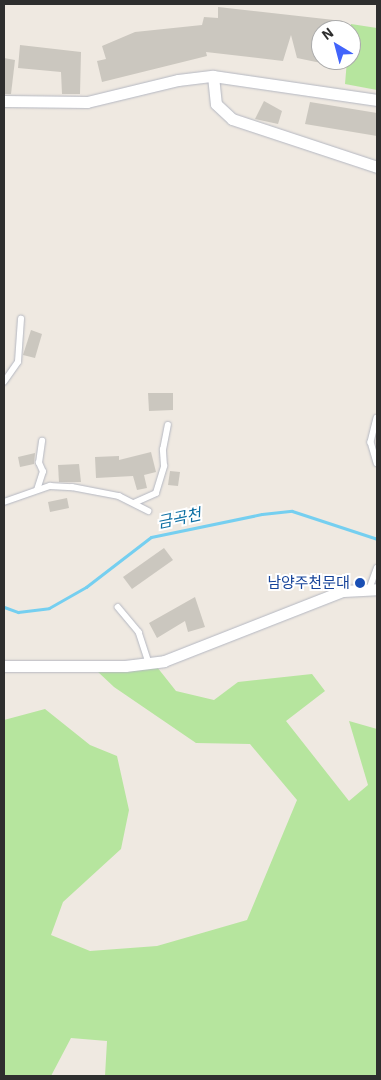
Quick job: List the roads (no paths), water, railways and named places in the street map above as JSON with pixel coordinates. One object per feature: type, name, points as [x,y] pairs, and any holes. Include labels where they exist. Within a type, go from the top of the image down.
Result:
[{"type":"street","points":[[212,76],[216,104],[232,119],[377,167]]},
{"type":"street","points":[[4,101],[87,102],[178,80],[212,76],[377,100]]},
{"type":"street","points":[[4,666],[164,662],[343,591],[374,588]]},
{"type":"lane","points":[[214,96],[218,84],[227,78]]},
{"type":"lane","points":[[4,382],[18,362],[21,319]]},
{"type":"lane","points":[[377,418],[370,442],[377,463]]},
{"type":"lane","points":[[134,503],[156,493],[164,466],[163,450],[168,425]]},
{"type":"lane","points":[[37,490],[43,472],[39,463],[42,441]]},
{"type":"lane","points":[[4,502],[50,486],[72,487],[119,496],[148,511]]},
{"type":"lane","points":[[374,588],[377,568]]},
{"type":"lane","points":[[118,607],[139,632],[149,663]]},
{"type":"waterway","name":"금곡천","points":[[4,607],[18,612],[49,608],[86,587],[151,537],[262,514],[292,511],[377,539]]},
{"type":"place","name":"남양주천문대","points":[[360,583]]}]
